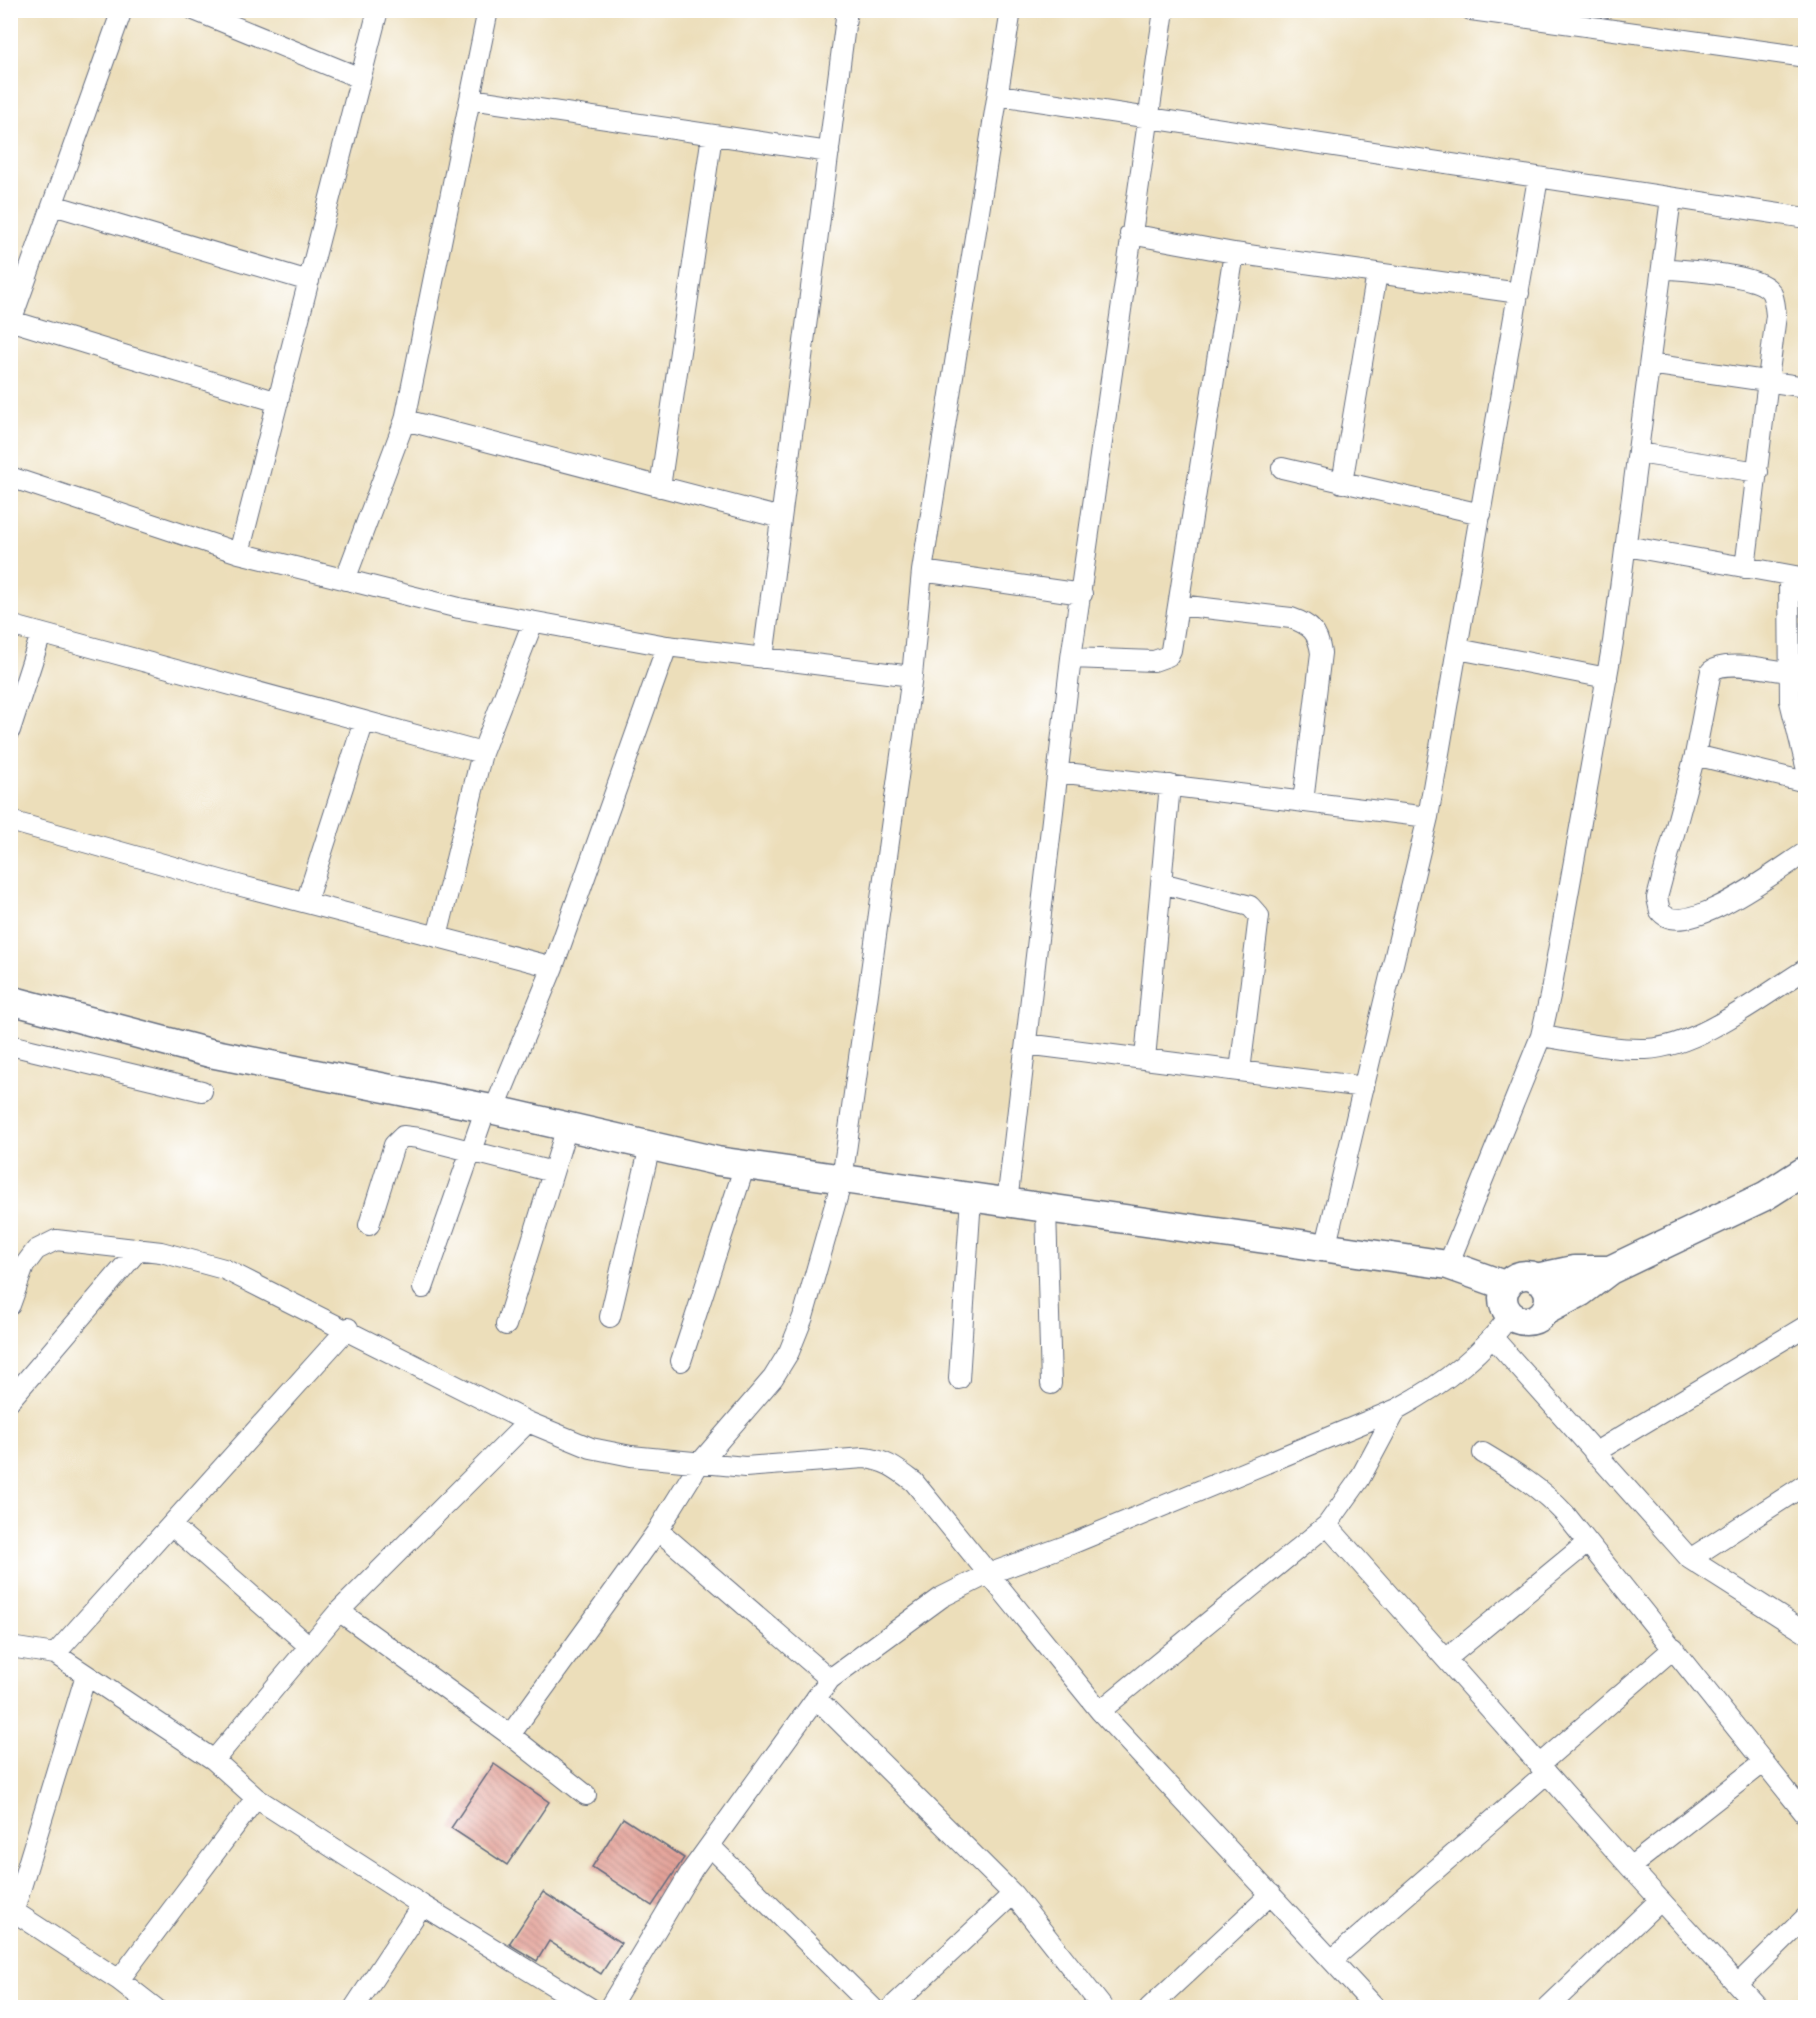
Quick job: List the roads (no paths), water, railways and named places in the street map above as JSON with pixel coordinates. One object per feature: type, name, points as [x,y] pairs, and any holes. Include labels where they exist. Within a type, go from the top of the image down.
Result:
[{"type":"street","points":[[122,10],[11,322],[278,402]]},
{"type":"street","points":[[194,10],[360,78]]},
{"type":"street","points":[[239,553],[378,10]]},
{"type":"street","points":[[345,579],[405,420],[488,10]]},
{"type":"street","points":[[510,1735],[658,1530],[699,1464],[750,1407],[773,1378],[789,1352],[802,1317],[842,1180],[912,676],[922,571],[1011,10]]},
{"type":"street","points":[[1007,1203],[1071,658],[1082,594],[1130,234],[1164,10]]},
{"type":"street","points":[[1471,10],[1538,15],[1806,57]]},
{"type":"street","points":[[763,658],[829,152],[843,11]]},
{"type":"street","points":[[999,94],[1147,119],[1806,218]]},
{"type":"street","points":[[471,99],[829,152]]},
{"type":"street","points":[[660,487],[712,135]]},
{"type":"street","points":[[1325,1249],[1428,817],[1538,178]]},
{"type":"street","points":[[1448,1265],[1541,1035],[1607,678],[1671,198]]},
{"type":"street","points":[[53,205],[309,281]]},
{"type":"street","points":[[1130,234],[1234,253],[1519,293]]},
{"type":"street","points":[[1071,658],[1162,659],[1168,656],[1171,650],[1234,253]]},
{"type":"street","points":[[1662,268],[1751,279],[1771,291],[1776,315],[1745,568]]},
{"type":"street","points":[[1342,483],[1377,273]]},
{"type":"street","points":[[1650,364],[1806,387]]},
{"type":"street","points":[[405,420],[781,518]]},
{"type":"street","points":[[1638,453],[1758,472]]},
{"type":"street","points":[[1282,468],[1481,514]]},
{"type":"street","points":[[10,477],[239,553],[459,608],[667,646],[912,676]]},
{"type":"street","points":[[1626,546],[1798,577],[1789,672],[1793,722],[1806,766]]},
{"type":"street","points":[[922,571],[1082,594]]},
{"type":"street","points":[[1179,605],[1291,618],[1306,623],[1315,630],[1321,653],[1303,802]]},
{"type":"street","points":[[437,937],[482,753],[533,622]]},
{"type":"street","points":[[10,625],[482,753]]},
{"type":"street","points":[[10,730],[41,634]]},
{"type":"street","points":[[423,1288],[471,1151],[553,967],[667,646]]},
{"type":"street","points":[[1458,649],[1607,678]]},
{"type":"street","points":[[1789,672],[1730,665],[1715,667],[1711,671],[1695,755],[1657,898],[1660,912],[1664,917],[1683,920],[1707,913],[1806,852]]},
{"type":"street","points":[[306,902],[364,721]]},
{"type":"street","points":[[1695,755],[1806,782]]},
{"type":"street","points":[[1058,772],[1428,817]]},
{"type":"street","points":[[1145,1059],[1170,785]]},
{"type":"street","points":[[10,821],[553,967]]},
{"type":"street","points":[[1161,883],[1250,906],[1259,916],[1240,1071]]},
{"type":"street","points":[[1541,1035],[1627,1048],[1648,1049],[1670,1044],[1716,1025],[1806,969]]},
{"type":"street","points":[[10,1000],[210,1053],[490,1109],[745,1166],[1448,1265],[1507,1286]]},
{"type":"street","points":[[1026,1044],[1364,1086]]},
{"type":"street","points":[[10,1045],[202,1091]]},
{"type":"street","points":[[506,1324],[567,1127]]},
{"type":"street","points":[[369,1225],[398,1140],[409,1136],[553,1172]]},
{"type":"street","points":[[610,1317],[650,1146]]},
{"type":"street","points":[[681,1361],[745,1166]]},
{"type":"street","points":[[1610,1270],[1574,1270],[1536,1278],[1520,1276],[1507,1286],[1504,1304],[1510,1315],[1529,1322],[1541,1316],[1545,1311],[1581,1293],[1610,1270],[1765,1196],[1806,1170]]},
{"type":"street","points":[[959,1379],[971,1198]]},
{"type":"street","points":[[1046,1209],[1051,1384]]},
{"type":"street","points":[[10,1305],[24,1266],[36,1250],[56,1240],[161,1252],[224,1269],[348,1329],[528,1422],[591,1448],[699,1464],[745,1467],[864,1458],[880,1460],[895,1467],[914,1482],[1100,1711],[1376,2007]]},
{"type":"street","points":[[13,1392],[139,1249]]},
{"type":"street","points":[[1536,1278],[1543,1283],[1549,1294],[1545,1311]]},
{"type":"street","points":[[609,2007],[710,1846],[830,1679],[942,1597],[988,1574],[1071,1544],[1397,1409],[1431,1391],[1494,1339],[1510,1315]]},
{"type":"street","points":[[1594,1453],[1806,1326]]},
{"type":"street","points":[[55,1654],[348,1329]]},
{"type":"street","points":[[1494,1339],[1690,1559],[1806,1633]]},
{"type":"street","points":[[1100,1711],[1327,1525],[1359,1480],[1397,1409]]},
{"type":"street","points":[[214,1760],[339,1611],[528,1422]]},
{"type":"street","points":[[1483,1453],[1519,1475],[1552,1500],[1674,1648],[1806,1815]]},
{"type":"street","points":[[1690,1559],[1806,1484]]},
{"type":"street","points":[[171,1525],[309,1646]]},
{"type":"street","points":[[1327,1525],[1630,1867],[1760,2007]]},
{"type":"street","points":[[658,1530],[830,1679]]},
{"type":"street","points":[[1446,1659],[1587,1543]]},
{"type":"street","points":[[339,1611],[510,1735],[586,1794]]},
{"type":"street","points":[[11,1648],[55,1654],[214,1760],[256,1798],[422,1905],[590,2007]]},
{"type":"street","points":[[1333,1959],[1674,1648]]},
{"type":"street","points":[[86,1675],[12,1909],[155,2007]]},
{"type":"street","points":[[816,1698],[1013,1894],[1103,2007]]},
{"type":"street","points":[[1630,1867],[1764,1762]]},
{"type":"street","points":[[118,1980],[256,1798]]},
{"type":"street","points":[[710,1846],[873,2007]]},
{"type":"street","points":[[891,2007],[1013,1894]]},
{"type":"street","points":[[1149,2007],[1271,1894]]},
{"type":"street","points":[[1547,2007],[1660,1900]]},
{"type":"street","points":[[354,2007],[422,1905]]},
{"type":"street","points":[[1738,1984],[1806,1917]]}]
